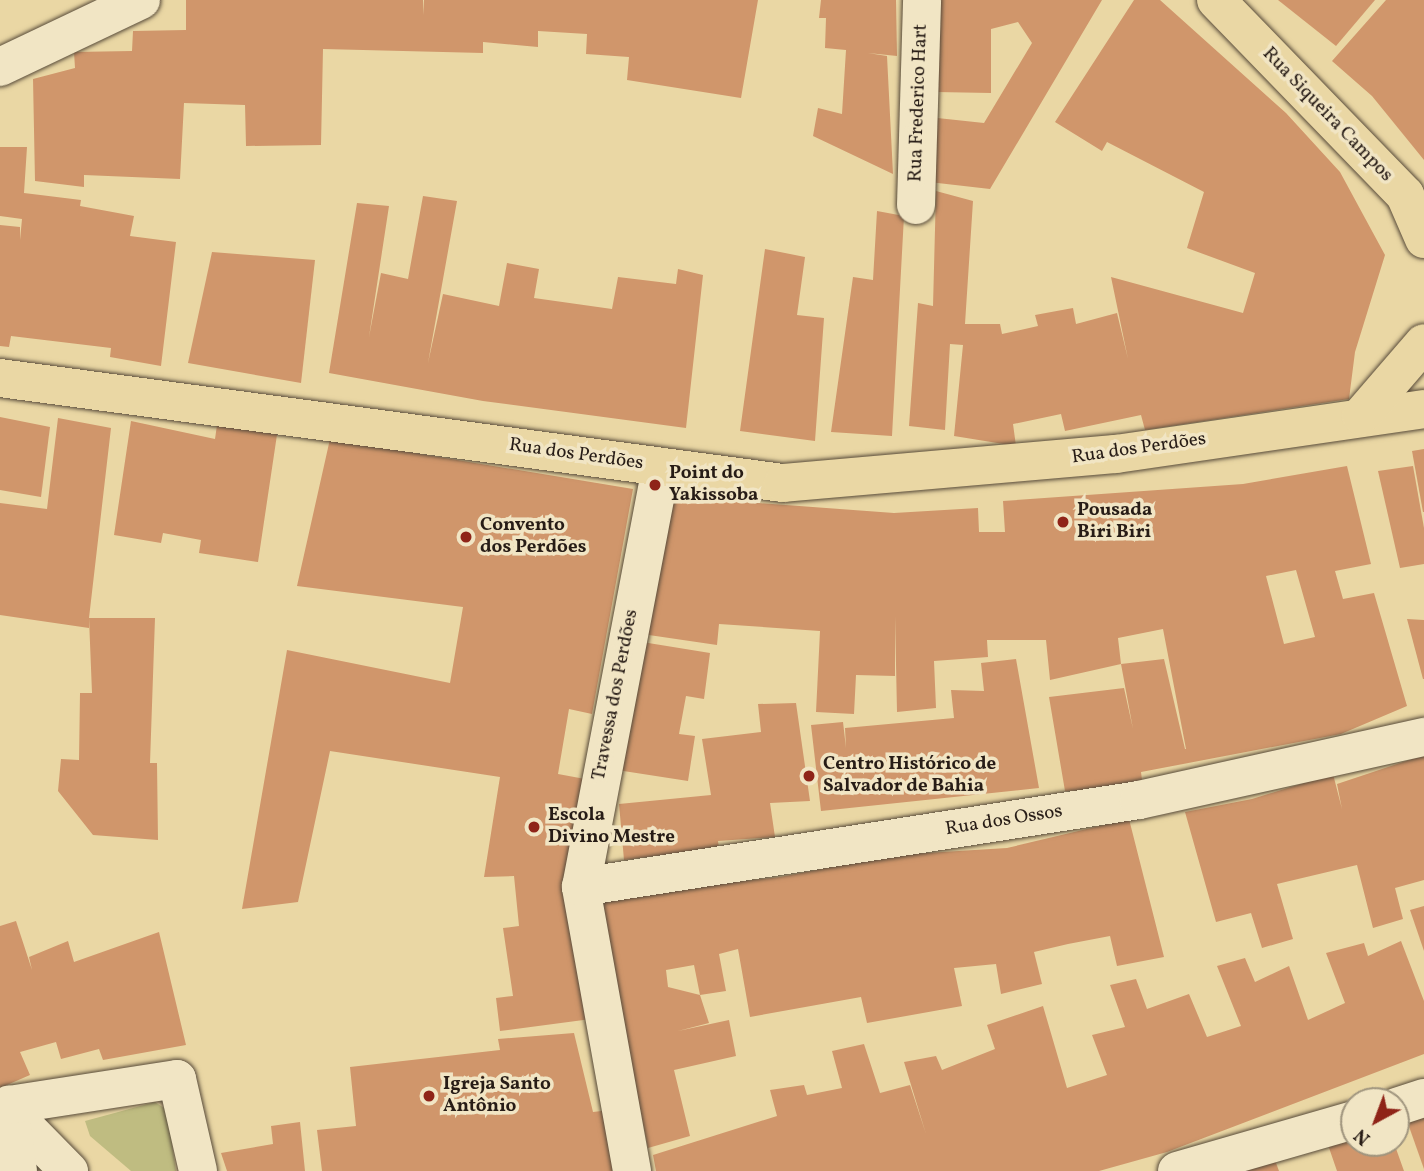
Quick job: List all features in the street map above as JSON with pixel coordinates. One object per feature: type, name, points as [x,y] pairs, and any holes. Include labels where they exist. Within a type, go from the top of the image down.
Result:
[{"type":"main road","name":"Rua Siqueira Campos","points":[[1216,0],[1405,195],[1424,239]]},
{"type":"main road","points":[[1361,416],[1424,343]]},
{"type":"main road","name":"Rua dos Perdões","points":[[0,379],[661,468],[797,482],[1116,454],[1361,416],[1424,409]]},
{"type":"street","points":[[0,66],[141,0]]},
{"type":"street","name":"Rua Frederico Hart","points":[[916,205],[922,0]]},
{"type":"street","name":"Travessa dos Perdões","points":[[632,1171],[581,887],[661,468]]},
{"type":"street","name":"Rua dos Ossos","points":[[581,887],[1139,800],[1424,737]]},
{"type":"street","points":[[4,1107],[177,1079],[198,1171]]},
{"type":"street","points":[[4,1107],[18,1171]]},
{"type":"street","points":[[4,1107],[69,1171]]},
{"type":"street","points":[[1177,1171],[1340,1124]]},
{"type":"shaded area","points":[[155,1102],[167,1110],[176,1171],[131,1171],[90,1136],[85,1121]]},
{"type":"building","points":[[186,0],[423,0],[423,15],[424,0],[758,0],[741,98],[627,80],[629,57],[586,54],[587,34],[538,31],[538,47],[483,42],[483,53],[323,49],[321,145],[246,146],[245,105],[184,103],[180,179],[84,175],[84,187],[35,181],[33,79],[75,68],[74,52],[132,51],[133,31],[186,30]]},
{"type":"building","points":[[821,0],[896,0],[897,56],[868,53],[887,56],[893,174],[813,136],[818,108],[842,114],[846,50],[825,48],[826,18],[819,18]]},
{"type":"building","points":[[930,0],[1102,0],[990,189],[929,182],[928,117],[984,123],[1032,43],[1018,22],[991,29],[991,93],[936,92]]},
{"type":"building","points":[[1134,0],[1160,0],[1286,113],[1340,172],[1385,255],[1355,352],[1349,399],[1145,430],[1141,415],[1065,431],[1061,414],[1013,424],[1016,446],[954,436],[963,345],[950,344],[945,430],[909,426],[918,303],[933,306],[936,191],[973,201],[965,324],[1000,324],[1002,334],[1038,326],[1035,315],[1073,308],[1076,324],[1117,313],[1128,359],[1111,277],[1243,313],[1255,273],[1187,248],[1204,192],[1107,142],[1102,151],[1055,122]]},
{"type":"building","points":[[1278,0],[1375,0],[1336,46]]},
{"type":"building","points":[[1386,0],[1424,0],[1424,160],[1372,96],[1332,61]]},
{"type":"building","points":[[0,147],[27,147],[24,193],[81,200],[80,206],[134,216],[130,236],[176,242],[161,366],[110,357],[111,348],[11,336],[9,347],[0,346],[0,225],[20,227],[20,240],[22,219],[0,216]]},
{"type":"building","points":[[423,196],[457,201],[428,363],[443,294],[499,306],[507,263],[539,269],[534,298],[612,309],[618,277],[676,284],[678,269],[703,275],[686,428],[483,401],[329,373],[357,203],[389,206],[369,337],[381,273],[408,279]]},
{"type":"building","points":[[877,211],[904,216],[892,436],[831,432],[853,277],[873,280]]},
{"type":"building","points":[[765,249],[805,257],[797,315],[824,318],[815,441],[740,431]]},
{"type":"building","points":[[212,252],[315,260],[301,383],[188,363]]},
{"type":"building","points":[[0,417],[50,427],[41,497],[0,490]]},
{"type":"building","points":[[58,418],[111,428],[89,628],[0,615],[0,503],[47,509]]},
{"type":"building","points":[[218,418],[278,428],[258,562],[199,553],[201,540],[163,533],[161,543],[114,535],[131,421],[215,439]]},
{"type":"building","points":[[330,439],[633,489],[592,714],[569,709],[558,774],[585,779],[591,1019],[500,1031],[496,998],[513,996],[503,928],[519,926],[514,876],[484,877],[500,777],[330,751],[298,902],[242,909],[287,650],[450,683],[463,607],[297,586]]},
{"type":"building","points":[[1424,449],[1424,512],[1423,512],[1412,451]]},
{"type":"building","points":[[1347,466],[1371,564],[1335,571],[1343,599],[1374,593],[1407,706],[1341,734],[1141,772],[1143,788],[1065,791],[1049,697],[1124,688],[1133,729],[1121,664],[1050,680],[1046,640],[987,640],[988,657],[934,661],[936,708],[897,712],[895,616],[895,676],[856,675],[854,714],[816,712],[820,631],[719,624],[717,645],[642,634],[667,487],[731,501],[894,513],[978,508],[979,532],[1005,532],[1003,501],[1243,484]],"holes":[[[1296,570],[1315,637],[1284,644],[1266,576]],[[1163,629],[1186,749],[1164,659],[1121,664],[1118,638]]]},
{"type":"building","points":[[1413,466],[1424,528],[1424,564],[1400,568],[1378,471]]},
{"type":"building","points":[[89,618],[155,618],[150,763],[157,763],[158,840],[93,835],[58,791],[61,759],[79,760],[80,693],[92,693]]},
{"type":"building","points":[[1407,619],[1424,620],[1424,679],[1423,679]]},
{"type":"building","points":[[636,641],[710,653],[704,699],[686,696],[679,734],[695,736],[688,781],[617,770]]},
{"type":"building","points":[[1016,659],[1039,788],[821,811],[811,725],[843,722],[846,748],[845,728],[954,718],[951,690],[984,691],[981,663]]},
{"type":"building","points":[[796,703],[810,801],[770,803],[775,837],[718,841],[719,848],[624,860],[619,804],[711,795],[702,739],[761,732],[758,704]]},
{"type":"building","points":[[1424,755],[1424,880],[1395,888],[1403,919],[1373,928],[1357,865],[1277,884],[1293,939],[1262,948],[1251,913],[1216,922],[1185,812],[1252,799],[1333,774],[1342,809],[1337,784]]},
{"type":"building","points":[[1129,819],[1164,957],[1117,966],[1110,936],[1068,944],[1034,952],[1042,984],[1001,994],[996,964],[954,968],[962,1006],[867,1023],[861,997],[750,1017],[738,949],[719,954],[726,991],[700,995],[709,1023],[678,1031],[729,1020],[736,1056],[674,1070],[690,1136],[648,1148],[597,897],[780,877],[894,855],[1007,848]],"holes":[[[694,965],[700,995],[668,987],[666,970]]]},
{"type":"building","points":[[1424,906],[1424,951],[1410,910]]},
{"type":"building","points":[[16,921],[32,970],[29,957],[68,941],[74,962],[159,932],[186,1045],[103,1060],[99,1049],[61,1059],[56,1042],[20,1052],[30,1075],[0,1088],[0,926]]},
{"type":"building","points":[[1401,941],[1424,1001],[1424,1054],[1167,1152],[1099,1171],[656,1171],[653,1155],[777,1116],[770,1090],[804,1085],[807,1095],[842,1088],[832,1051],[864,1044],[880,1093],[910,1085],[926,1134],[904,1062],[936,1056],[942,1070],[995,1049],[987,1025],[1043,1006],[1067,1088],[1107,1075],[1092,1035],[1125,1027],[1110,985],[1136,979],[1147,1009],[1189,994],[1207,1037],[1241,1026],[1217,966],[1245,958],[1255,982],[1289,966],[1308,1020],[1345,1003],[1326,953],[1364,943],[1368,956]]},
{"type":"building","points":[[574,1033],[593,1112],[610,1110],[621,1171],[322,1171],[317,1130],[356,1126],[350,1067],[500,1050],[498,1039]]},
{"type":"building","points":[[1424,1112],[1424,1169],[1410,1129],[1410,1117]]},
{"type":"building","points":[[300,1122],[305,1171],[227,1171],[221,1153],[273,1144],[271,1126]]},
{"type":"building","points":[[1340,1138],[1340,1157],[1399,1157],[1404,1171],[1337,1171],[1327,1142]]},
{"type":"building","points":[[1273,1155],[1279,1171],[1217,1171]]},
{"type":"place","name":"Point do Yakissoba","points":[[655,485]]},
{"type":"place","name":"Pousada Biri Biri","points":[[1063,522]]},
{"type":"place","name":"Convento dos Perdões","points":[[466,537]]},
{"type":"place","name":"Centro Histórico de Salvador de Bahia","points":[[809,776]]},
{"type":"place","name":"Escola Divino Mestre","points":[[534,827]]},
{"type":"place","name":"Igreja Santo Antônio","points":[[429,1096]]}]
